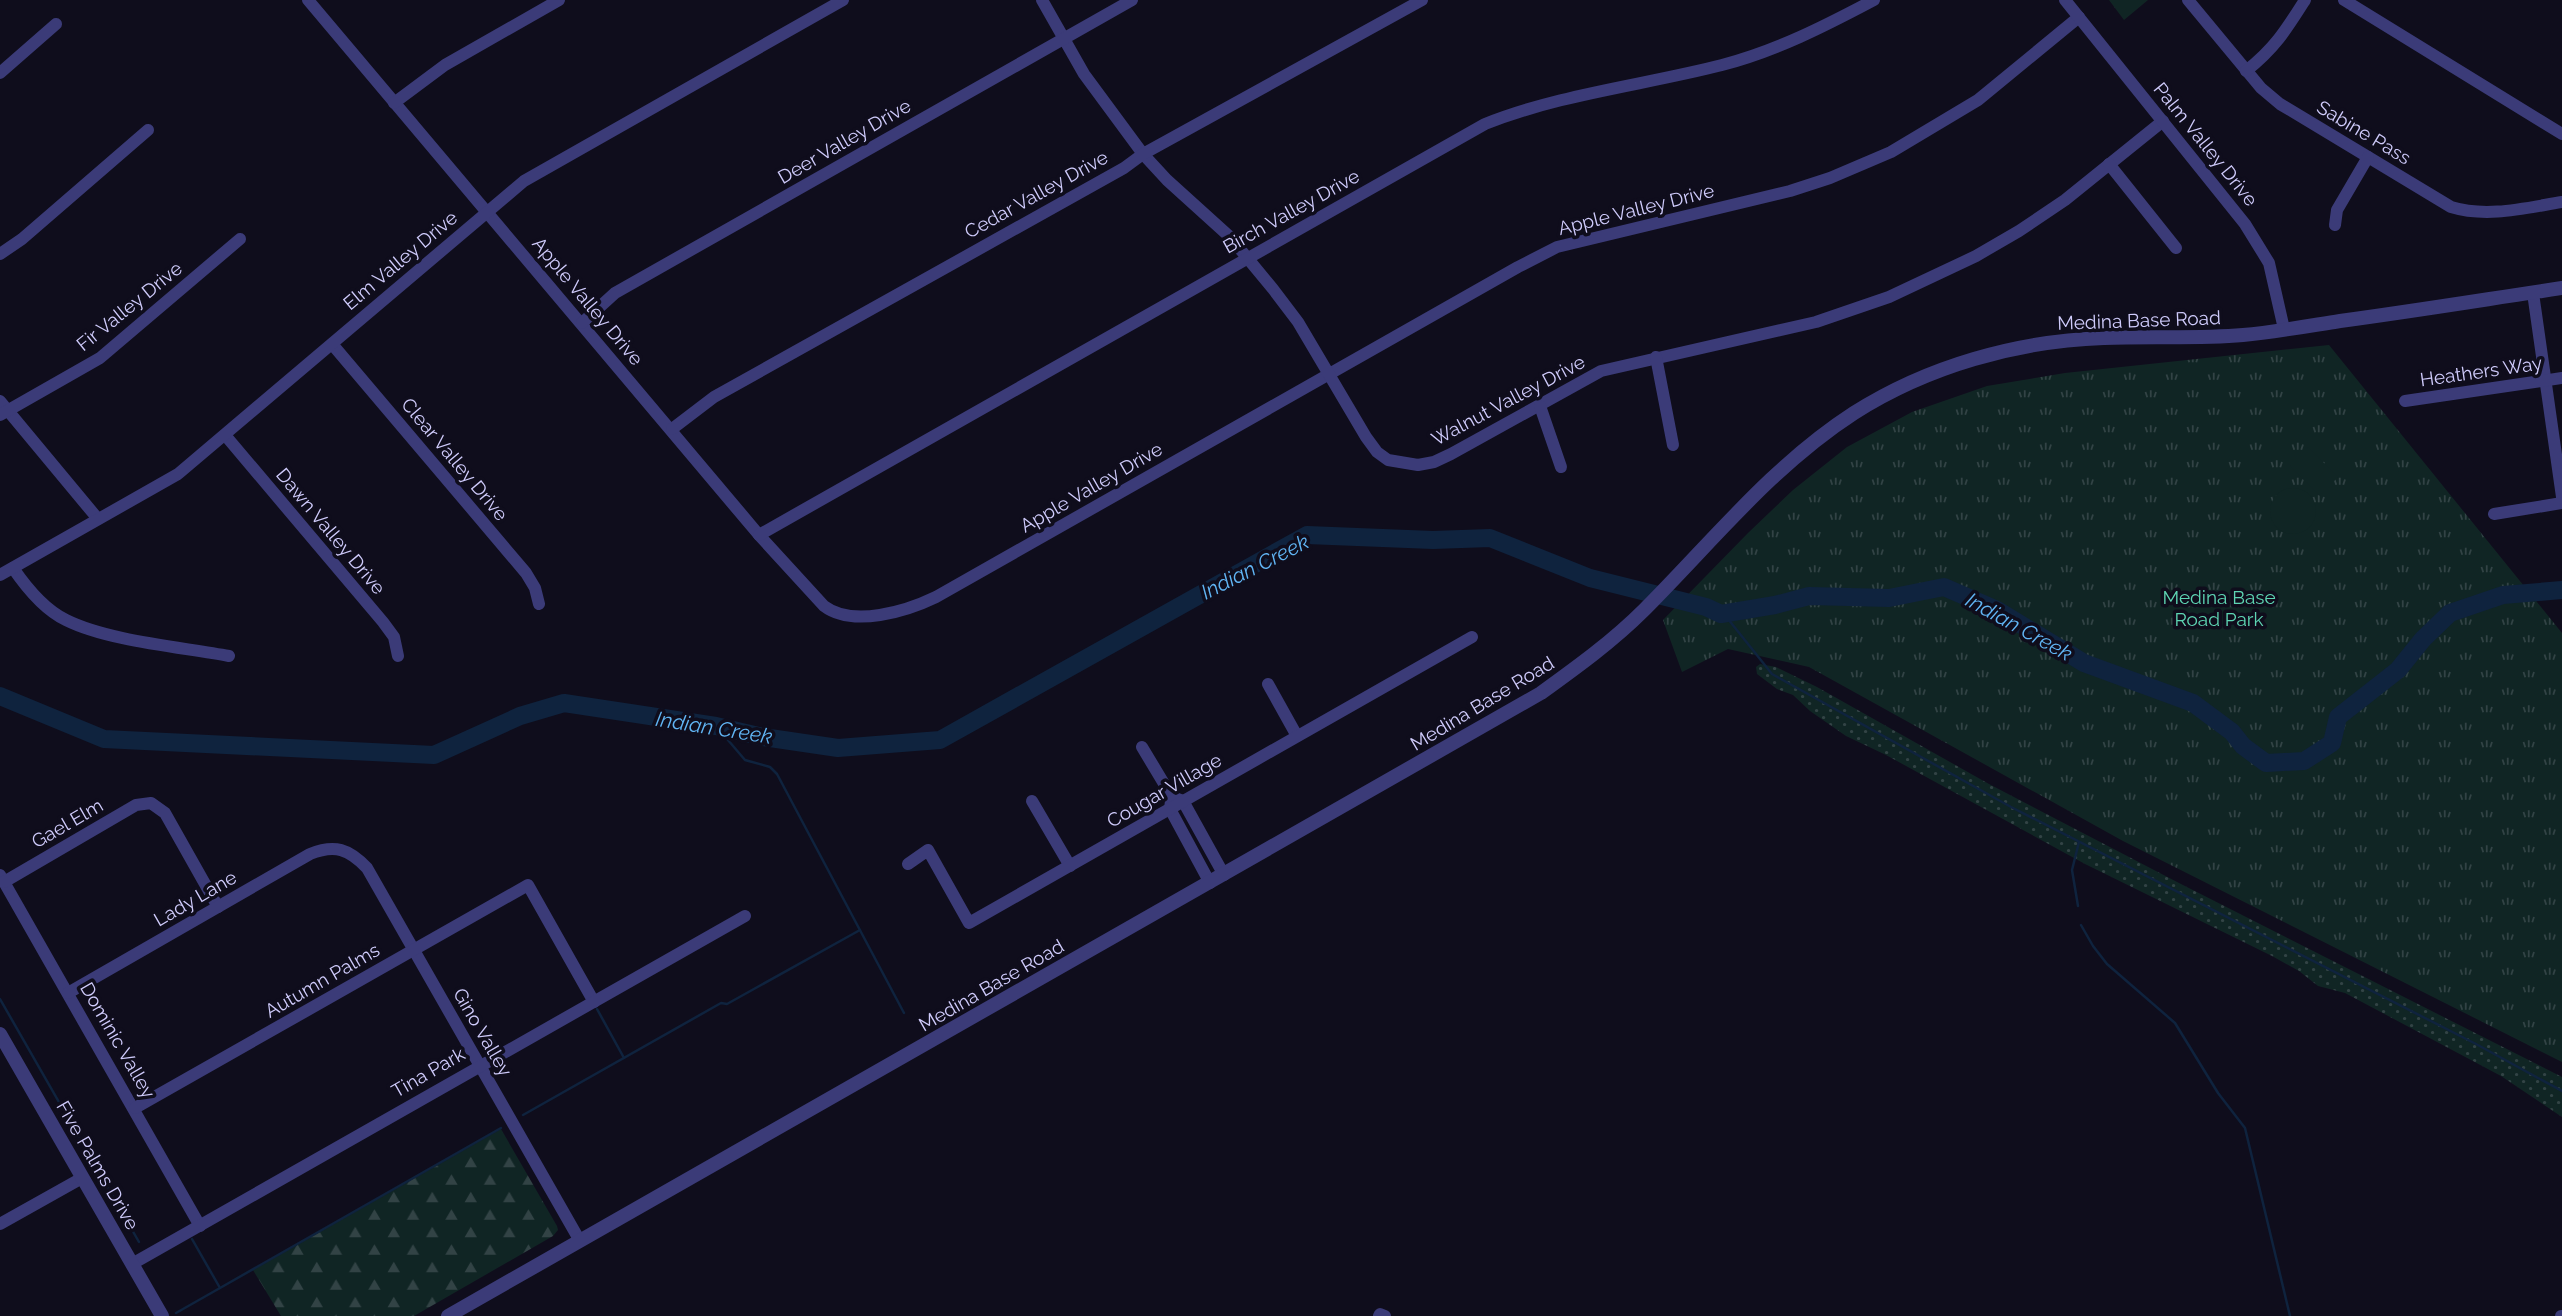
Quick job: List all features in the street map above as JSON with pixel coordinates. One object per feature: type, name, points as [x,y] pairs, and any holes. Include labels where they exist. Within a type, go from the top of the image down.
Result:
[{"type":"street","name":"Apple Valley Drive","points":[[308,0],[760,535],[824,606],[833,613],[850,617],[914,608],[1557,247],[1780,194],[1830,178],[1891,152],[1932,130],[1978,100],[2079,17]]},
{"type":"street","points":[[394,103],[445,65],[559,0]]},
{"type":"street","name":"Elm Valley Drive","points":[[0,575],[178,474],[524,181],[843,0]]},
{"type":"street","name":"Walnut Valley Drive","points":[[1042,0],[1101,99],[1143,154],[1167,180],[1230,237],[1298,322],[1377,452],[1388,460],[1418,465],[1434,462],[1601,371],[1816,322],[1889,297],[1976,256],[2019,231],[2065,200],[2163,121]]},
{"type":"street","name":"Deer Valley Drive","points":[[582,323],[615,293],[1132,0]]},
{"type":"street","name":"Cedar Valley Drive","points":[[672,429],[715,397],[1124,168],[1143,154],[1422,0]]},
{"type":"street","name":"Birch Valley Drive","points":[[760,535],[1485,124],[1533,107],[1724,65],[1796,40],[1874,0]]},
{"type":"street","name":"Palm Valley Drive","points":[[2064,0],[2245,224],[2269,263],[2284,329]]},
{"type":"street","name":"Sabine Pass","points":[[2188,0],[2261,88],[2280,104],[2451,206],[2467,212],[2489,213],[2562,202]]},
{"type":"street","points":[[2246,71],[2268,53],[2283,35],[2305,0]]},
{"type":"street","points":[[2344,0],[2562,134]]},
{"type":"street","points":[[0,73],[56,24]]},
{"type":"street","points":[[0,254],[22,239],[148,130]]},
{"type":"street","points":[[2335,225],[2337,210],[2368,157]]},
{"type":"street","points":[[2109,164],[2176,248]]},
{"type":"street","name":"Fir Valley Drive","points":[[3,409],[100,358],[240,239]]},
{"type":"street","name":"Medina Base Road","points":[[448,1316],[1541,693],[1602,649],[1644,610],[1798,453],[1856,412],[1895,390],[1932,373],[2005,351],[2061,341],[2215,337],[2562,288]]},
{"type":"street","points":[[2533,293],[2562,498]]},
{"type":"street","name":"Clear Valley Drive","points":[[332,344],[526,573],[535,588],[539,604]]},
{"type":"street","points":[[1656,357],[1673,445]]},
{"type":"street","name":"Heathers Way","points":[[2404,401],[2562,378]]},
{"type":"street","points":[[1540,406],[1561,467]]},
{"type":"street","points":[[3,409],[99,519]]},
{"type":"street","name":"Dawn Valley Drive","points":[[225,435],[383,622],[394,637],[398,656]]},
{"type":"street","points":[[2494,514],[2562,503]]},
{"type":"street","points":[[13,568],[36,596],[64,619],[126,638],[229,656]]},
{"type":"street","name":"Cougar Village","points":[[908,864],[928,850],[969,923],[1175,802],[1472,637]]},
{"type":"street","points":[[1268,684],[1297,736]]},
{"type":"street","points":[[1142,747],[1224,875]]},
{"type":"street","points":[[1032,801],[1070,866]]},
{"type":"street","points":[[1175,802],[1210,883]]},
{"type":"street","name":"Gael Elm","points":[[2,878],[136,805],[151,803],[165,814],[218,907]]},
{"type":"street","name":"Lady Lane","points":[[68,993],[310,854],[331,849],[345,851]]},
{"type":"street","name":"Gino Valley","points":[[345,851],[354,854],[367,868],[580,1241]]},
{"type":"street","name":"Dominic Valley","points":[[2,878],[200,1226]]},
{"type":"street","name":"Autumn Palms","points":[[135,1108],[528,885],[594,1002]]},
{"type":"street","name":"Tina Park","points":[[132,1264],[745,916]]},
{"type":"street","name":"Five Palms Drive","points":[[0,1034],[6,1058],[82,1178],[162,1316]]},
{"type":"street","points":[[0,1224],[82,1178]]},
{"type":"green space","points":[[2109,0],[2148,0],[2124,20]]},
{"type":"green space","name":"Medina Base Road Park","points":[[2329,345],[2562,633],[2562,1062],[2123,841],[1809,667],[1728,649],[1682,672],[1663,620],[1793,490],[1847,447],[1912,412],[1987,386],[2065,373]]},
{"type":"green space","points":[[2308,447],[2338,477],[2320,496],[2290,466]]},
{"type":"green space","points":[[2293,488],[2309,495],[2316,511],[2309,527],[2293,534],[2277,527],[2270,511],[2277,495]]},
{"type":"green space","points":[[1760,664],[1776,667],[1817,687],[1989,784],[2562,1077],[2562,1117],[2501,1076],[2345,993],[2318,986],[2299,971],[2272,956],[2085,864],[1886,755],[1846,736],[1810,711],[1793,695],[1777,689],[1757,674],[1756,667]]},
{"type":"green space","points":[[501,1129],[557,1226],[558,1230],[553,1236],[414,1316],[281,1316],[253,1270]]},
{"type":"waterway","name":"Indian Creek","points":[[0,696],[104,739],[434,755],[520,716],[564,703],[838,748],[940,740],[1307,535],[1433,540],[1490,538],[1590,578],[1706,607],[1721,614],[1809,596],[1889,598],[1944,587],[1997,610],[2084,663],[2193,703],[2232,732],[2243,746],[2266,763],[2304,761],[2332,743],[2338,717],[2398,670],[2423,639],[2450,613],[2503,595],[2562,590]]},
{"type":"waterway","points":[[1721,614],[1772,674],[2011,807],[2476,1044],[2562,1091]]},
{"type":"waterway","points":[[716,726],[745,760],[770,767],[777,774],[904,1013]]},
{"type":"waterway","points":[[2078,906],[2072,870],[2079,842]]},
{"type":"waterway","points":[[2081,925],[2107,964],[2175,1023],[2218,1093],[2245,1128],[2290,1316]]},
{"type":"waterway","points":[[523,1115],[721,1003],[727,1004],[860,930]]},
{"type":"waterway","points":[[0,999],[139,1242]]},
{"type":"waterway","points":[[597,1009],[624,1058]]},
{"type":"waterway","points":[[220,1288],[501,1128]]},
{"type":"waterway","points":[[176,1313],[220,1288],[192,1239]]}]
